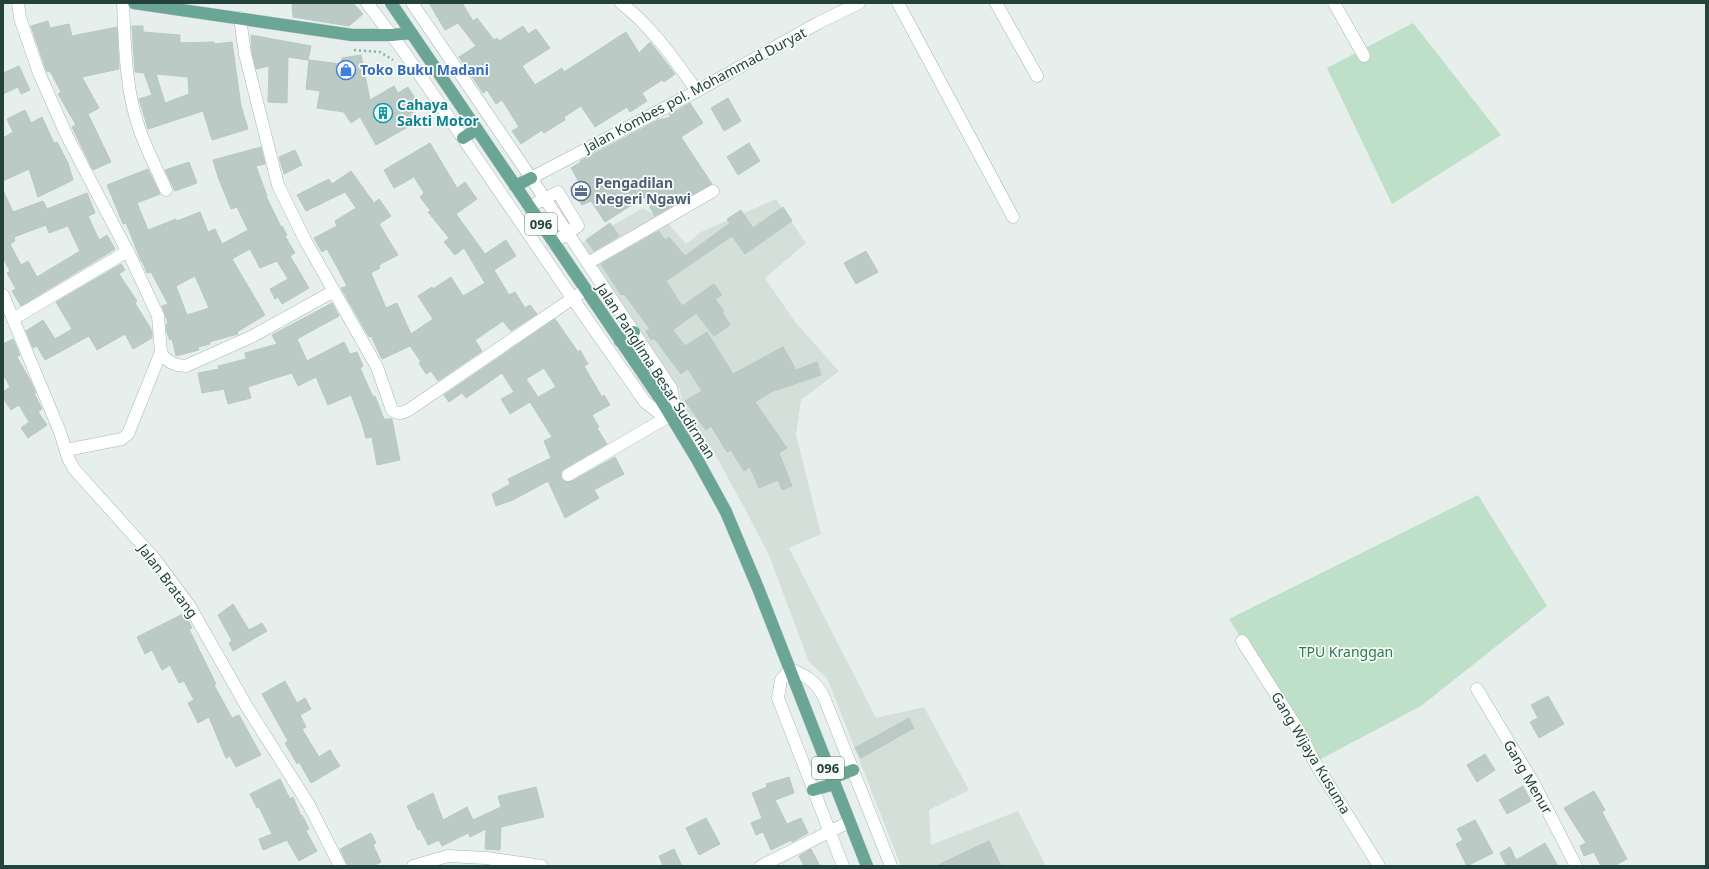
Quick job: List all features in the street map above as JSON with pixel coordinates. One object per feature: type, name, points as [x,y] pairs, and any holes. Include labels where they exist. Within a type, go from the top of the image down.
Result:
[{"type":"main road","points":[[134,3],[352,35],[411,34]]},
{"type":"main road","name":"Jalan Panglima Besar Sudirman","points":[[391,3],[671,415],[698,461],[731,523],[758,588],[866,866]]},
{"type":"main road","points":[[462,138],[477,129]]},
{"type":"main road","points":[[515,186],[531,178]]},
{"type":"main road","points":[[620,341],[634,332]]},
{"type":"main road","points":[[814,790],[853,770]]},
{"type":"street","points":[[18,3],[20,18],[39,73],[67,136],[128,251],[158,316],[161,352],[128,434],[122,439],[66,450]]},
{"type":"street","points":[[123,3],[127,73],[131,100],[138,128],[166,190]]},
{"type":"street","points":[[368,3],[392,35],[645,402],[663,416],[671,415]]},
{"type":"street","points":[[412,3],[545,198],[671,388],[675,406],[671,415],[568,476]]},
{"type":"street","points":[[622,3],[650,30],[668,51],[697,91]]},
{"type":"street","name":"Jalan Kombes pol. Mohammad Duryat","points":[[531,178],[697,91],[818,23],[859,3]]},
{"type":"street","points":[[898,3],[1013,217]]},
{"type":"street","points":[[996,3],[1037,76]]},
{"type":"street","points":[[1334,3],[1364,56]]},
{"type":"street","points":[[240,18],[245,54],[278,185],[305,240],[377,367],[392,410],[398,414],[416,405],[585,290]]},
{"type":"street","points":[[588,263],[713,191]]},
{"type":"street","points":[[529,207],[545,198]]},
{"type":"street","points":[[553,243],[568,233]]},
{"type":"street","points":[[13,319],[128,251]]},
{"type":"street","points":[[161,352],[170,362],[177,365],[186,366],[253,336],[334,291]]},
{"type":"street","name":"Jalan Bratang","points":[[3,295],[74,469],[154,558],[189,604],[247,707],[309,805],[340,866]]},
{"type":"street","name":"Gang Wijaya Kusuma","points":[[1242,641],[1299,731],[1314,761],[1379,866]]},
{"type":"street","points":[[843,866],[778,698],[781,680],[790,669],[807,676],[821,690],[891,866]]},
{"type":"street","name":"Gang Menur","points":[[1477,689],[1534,784],[1576,866]]},
{"type":"street","points":[[761,866],[849,822]]},
{"type":"street","points":[[413,866],[448,856],[468,856],[513,864],[542,866]]},
{"type":"path","points":[[354,50],[380,52],[392,59],[396,64]]},
{"type":"shaded area","points":[[776,199],[806,243],[765,278],[795,322],[839,371],[801,400],[796,435],[821,534],[789,548],[876,718],[924,707],[969,790],[929,810],[931,845],[1018,811],[1046,866],[901,866],[827,678],[809,662],[769,555],[716,456],[683,409],[680,390],[582,243],[643,208],[666,221],[686,244],[701,232]]},
{"type":"green space","points":[[1413,23],[1501,135],[1392,204],[1327,68]]},
{"type":"green space","name":"TPU Kranggan","points":[[1478,495],[1547,606],[1421,706],[1317,761],[1229,619]]},
{"type":"building","points":[[292,3],[353,3],[363,14],[349,26],[293,17]]},
{"type":"building","points":[[429,3],[462,3],[473,21],[477,18],[494,40],[497,38],[499,41],[523,26],[528,34],[536,29],[550,48],[522,66],[535,85],[562,68],[564,72],[626,32],[639,53],[650,42],[675,74],[664,82],[662,80],[642,93],[647,101],[630,112],[627,107],[595,127],[581,106],[564,117],[565,120],[544,133],[542,130],[521,144],[512,131],[519,127],[502,100],[496,104],[487,90],[483,93],[459,57],[476,46],[458,23],[445,30]]},
{"type":"building","points":[[48,21],[50,28],[69,24],[72,36],[117,27],[119,69],[82,77],[99,108],[88,114],[111,162],[93,170],[72,127],[76,125],[58,94],[61,92],[50,71],[47,72],[46,70],[31,26]]},
{"type":"building","points":[[132,26],[143,26],[143,32],[180,35],[180,43],[214,42],[214,44],[232,42],[241,106],[248,129],[212,140],[203,111],[148,129],[139,99],[152,95],[144,73],[135,72]],"holes":[[[156,74],[188,77],[189,94],[165,103]]]},
{"type":"building","points":[[251,35],[311,46],[308,60],[288,57],[287,103],[268,102],[269,66],[256,69],[252,53]]},
{"type":"building","points":[[361,55],[370,100],[394,86],[398,93],[408,87],[421,108],[410,114],[415,123],[376,145],[360,117],[351,123],[344,112],[317,108],[320,91],[306,89],[309,60],[341,64],[342,58]]},
{"type":"building","points":[[19,66],[30,90],[21,94],[18,87],[3,94],[3,73]]},
{"type":"building","points":[[728,98],[741,121],[724,131],[711,108]]},
{"type":"building","points":[[690,103],[703,123],[681,137],[712,184],[655,216],[644,197],[605,222],[591,201],[582,205],[570,188],[579,182],[571,168],[581,162],[580,161],[658,120],[671,117],[669,115]]},
{"type":"building","points":[[25,110],[31,123],[42,117],[54,143],[57,142],[68,163],[73,180],[38,197],[29,169],[3,181],[3,138],[13,132],[7,119]]},
{"type":"building","points":[[430,143],[457,188],[465,182],[477,199],[456,214],[485,254],[506,240],[516,256],[494,270],[509,295],[515,292],[525,308],[530,305],[537,314],[511,331],[503,321],[475,340],[482,351],[438,381],[431,371],[426,374],[419,363],[421,362],[410,346],[382,359],[371,336],[369,337],[341,288],[347,286],[327,249],[322,252],[314,238],[337,226],[335,221],[356,208],[345,192],[306,211],[297,195],[329,179],[332,184],[351,171],[374,203],[379,199],[391,216],[379,224],[398,255],[379,265],[380,268],[371,273],[386,308],[397,303],[411,334],[433,319],[418,296],[432,287],[433,289],[451,277],[463,296],[485,283],[464,248],[455,255],[444,242],[449,238],[428,212],[431,211],[420,197],[424,193],[414,177],[394,188],[384,170]]},
{"type":"building","points":[[749,143],[760,161],[738,175],[727,157]]},
{"type":"building","points":[[261,147],[265,164],[256,166],[266,196],[281,227],[282,226],[287,235],[285,236],[295,253],[290,256],[309,288],[282,304],[278,297],[275,299],[270,289],[288,279],[277,261],[260,268],[250,249],[232,259],[265,315],[237,332],[238,334],[209,342],[210,344],[198,347],[199,350],[176,356],[172,339],[170,340],[167,333],[166,324],[168,323],[162,306],[168,304],[151,272],[147,273],[126,223],[123,224],[107,185],[148,169],[160,194],[137,203],[148,230],[176,219],[177,221],[200,212],[208,232],[215,229],[222,244],[248,230],[237,207],[231,209],[213,160]],"holes":[[[195,276],[209,308],[187,315],[176,286]]]},
{"type":"building","points":[[295,150],[302,165],[284,174],[279,157]]},
{"type":"building","points":[[189,162],[197,183],[175,191],[165,170]]},
{"type":"building","points":[[3,190],[13,212],[43,201],[47,209],[87,193],[95,213],[88,216],[99,240],[107,235],[115,249],[21,306],[12,291],[16,289],[7,273],[10,271],[3,258]],"holes":[[[46,225],[49,233],[68,226],[80,251],[37,277],[28,261],[21,265],[10,244],[15,241],[14,237]]]},
{"type":"building","points":[[783,207],[792,221],[745,254],[732,236],[666,281],[682,306],[714,284],[722,295],[715,299],[724,311],[722,312],[730,325],[714,336],[696,313],[673,330],[685,346],[707,332],[733,374],[783,347],[796,370],[817,362],[821,375],[771,392],[755,402],[787,448],[779,453],[792,486],[782,490],[778,480],[759,488],[750,467],[744,471],[731,450],[727,452],[711,426],[706,430],[685,401],[702,391],[688,369],[681,374],[654,338],[651,340],[646,331],[650,329],[624,294],[621,295],[601,264],[659,231],[665,240],[669,237],[685,256],[730,223],[727,219],[741,210],[753,228]]},
{"type":"building","points":[[610,223],[619,236],[594,251],[586,240]]},
{"type":"building","points":[[866,251],[878,272],[856,284],[844,263]]},
{"type":"building","points":[[121,264],[125,270],[119,274],[137,301],[135,303],[152,331],[152,338],[133,349],[125,334],[97,350],[89,336],[45,360],[37,346],[33,348],[26,331],[43,320],[55,339],[72,329],[56,302]]},
{"type":"building","points":[[332,303],[339,316],[297,339],[307,361],[344,342],[350,354],[357,352],[363,366],[360,368],[373,397],[375,396],[384,419],[392,419],[400,460],[377,465],[372,437],[366,438],[351,395],[328,405],[316,377],[298,386],[292,373],[269,380],[248,387],[251,398],[228,404],[224,389],[202,393],[198,373],[219,369],[218,366],[246,359],[245,353],[277,344],[272,335]]},
{"type":"building","points":[[555,319],[578,352],[580,350],[588,364],[584,366],[602,397],[604,395],[610,405],[592,415],[599,427],[597,428],[607,444],[564,469],[561,472],[561,478],[565,482],[572,481],[615,457],[624,474],[594,490],[599,498],[565,518],[548,481],[513,500],[496,506],[492,494],[510,484],[508,479],[551,458],[544,441],[552,437],[530,402],[510,414],[501,399],[514,392],[502,373],[466,398],[462,393],[449,402],[444,395]],"holes":[[[544,368],[556,387],[538,397],[526,379]]]},
{"type":"building","points":[[13,339],[20,355],[17,357],[30,380],[36,393],[34,393],[42,409],[38,412],[47,425],[28,438],[21,428],[29,422],[19,405],[11,410],[3,398],[3,392],[10,387],[3,374],[3,344]]},
{"type":"building","points":[[233,604],[249,630],[262,623],[267,631],[233,651],[229,643],[232,641],[218,615]]},
{"type":"building","points":[[185,613],[192,628],[189,629],[216,684],[214,685],[232,718],[239,715],[261,755],[236,767],[230,756],[226,758],[209,717],[198,723],[188,703],[194,700],[184,681],[179,683],[170,665],[162,670],[152,650],[145,654],[137,637]]},
{"type":"building","points":[[285,681],[297,703],[305,698],[311,709],[300,715],[306,727],[302,729],[319,757],[330,750],[340,766],[311,783],[299,762],[297,764],[285,743],[288,741],[262,694]]},
{"type":"building","points":[[1548,696],[1564,724],[1539,738],[1530,722],[1538,718],[1531,705]]},
{"type":"building","points":[[909,718],[914,728],[861,758],[855,748]]},
{"type":"building","points":[[1485,754],[1495,770],[1477,782],[1467,765]]},
{"type":"building","points":[[789,777],[794,793],[775,800],[787,824],[801,818],[808,833],[792,842],[791,840],[771,850],[763,832],[756,835],[751,823],[762,818],[752,793],[767,787],[766,784]]},
{"type":"building","points":[[280,779],[290,799],[293,797],[301,816],[302,815],[309,829],[306,831],[317,851],[299,861],[287,840],[263,850],[259,839],[272,834],[259,807],[257,808],[250,794]]},
{"type":"building","points":[[1523,786],[1531,801],[1507,814],[1499,800]]},
{"type":"building","points":[[536,787],[544,817],[501,827],[500,850],[485,849],[486,829],[470,837],[468,833],[442,846],[439,840],[428,845],[420,829],[418,830],[407,806],[433,793],[443,820],[467,807],[473,820],[501,807],[498,796]]},
{"type":"building","points":[[1594,791],[1605,810],[1602,812],[1627,859],[1614,866],[1601,866],[1594,852],[1584,856],[1580,846],[1586,843],[1564,808]]},
{"type":"building","points":[[706,818],[720,844],[699,855],[686,828]]},
{"type":"building","points":[[1475,820],[1493,853],[1467,866],[1456,844],[1463,840],[1457,829]]},
{"type":"building","points":[[371,833],[376,843],[373,845],[381,862],[373,866],[348,866],[340,849]]},
{"type":"building","points":[[989,841],[1001,866],[936,866],[976,847]]},
{"type":"building","points":[[1545,843],[1558,866],[1505,866],[1506,865],[1500,853],[1510,847],[1516,860]]},
{"type":"building","points":[[674,849],[682,866],[663,866],[659,856]]},
{"type":"building","points":[[811,849],[820,866],[804,866],[799,856]]},
{"type":"place","name":"Toko Buku Madani","points":[[346,70]]},
{"type":"place","name":"Cahaya Sakti Motor","points":[[383,113]]},
{"type":"place","name":"Pengadilan Negeri Ngawi","points":[[581,191]]}]
